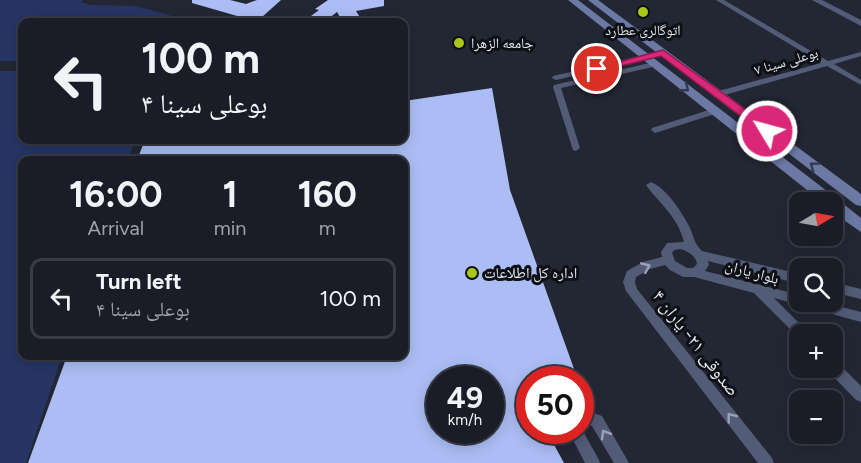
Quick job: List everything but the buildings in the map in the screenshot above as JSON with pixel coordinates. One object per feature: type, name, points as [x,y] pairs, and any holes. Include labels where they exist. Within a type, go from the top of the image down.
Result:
[{"type":"main road","points":[[572,0],[647,61],[818,192]]},
{"type":"main road","points":[[592,0],[861,201]]},
{"type":"main road","points":[[647,61],[667,56]]},
{"type":"main road","points":[[843,212],[861,226]]},
{"type":"street","points":[[719,0],[861,83]]},
{"type":"street","points":[[816,0],[861,23]]},
{"type":"street","name":"بوعلی سینا ۷","points":[[718,94],[861,54]]},
{"type":"street","points":[[556,78],[647,61]]},
{"type":"street","points":[[576,148],[557,87],[604,76],[647,61]]},
{"type":"street","points":[[597,69],[604,76]]},
{"type":"street","points":[[655,130],[714,111]]},
{"type":"street","points":[[651,185],[674,207],[703,265],[696,273],[680,271],[667,260],[666,252],[671,246],[680,245],[695,251]]},
{"type":"street","name":"بلوار یاران","points":[[695,251],[789,276]]},
{"type":"street","name":"صدوقی ۲۱- یاران ۴","points":[[667,260],[647,265],[630,274],[629,282],[632,291],[767,463]]},
{"type":"street","name":"بلوار یاران","points":[[696,273],[789,298]]},
{"type":"street","points":[[758,290],[792,324]]},
{"type":"street","points":[[843,290],[861,294]]},
{"type":"street","name":"بلوار یاران","points":[[843,312],[861,317]]},
{"type":"street","points":[[843,377],[861,395]]},
{"type":"street","points":[[594,420],[597,421],[622,463]]},
{"type":"street","points":[[583,444],[593,463]]},
{"type":"shaded area","points":[[0,0],[83,0],[81,2],[90,5],[136,6],[180,18],[18,18],[18,61],[0,61]]},
{"type":"shaded area","points":[[0,71],[18,71],[18,144],[134,144],[129,156],[18,156],[18,360],[61,360],[26,463],[0,463]]},
{"type":"place","name":"اتوگالری عطارد","points":[[643,12]]},
{"type":"place","name":"جامعه الزهرا","points":[[459,43]]},
{"type":"place","name":"اداره کل اطلاعات","points":[[472,273]]},
{"type":"route","points":[[597,69],[663,53],[767,131]]}]
